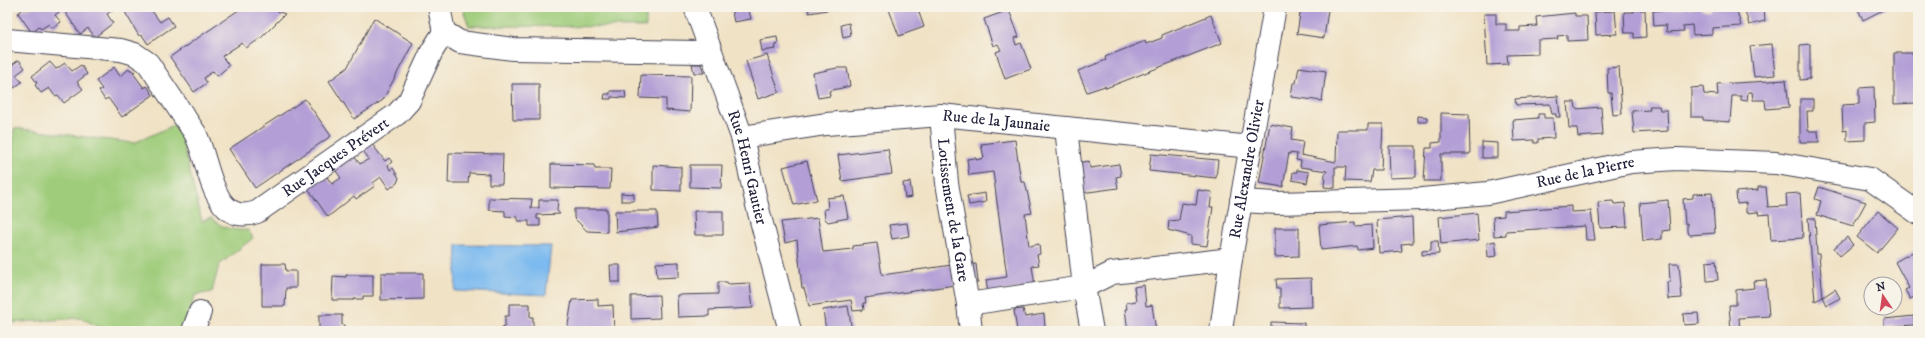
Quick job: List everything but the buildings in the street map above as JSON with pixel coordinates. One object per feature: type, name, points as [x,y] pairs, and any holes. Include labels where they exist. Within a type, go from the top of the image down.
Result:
[{"type":"street","points":[[439,7],[444,32],[460,42],[513,49],[700,52],[710,49]]},
{"type":"street","name":"Rue Henri Gautier","points":[[695,7],[742,137],[757,204],[790,331]]},
{"type":"street","name":"Rue Alexandre Olivier","points":[[1221,331],[1231,259],[1275,7]]},
{"type":"street","name":"Rue Jacques Prévert","points":[[7,40],[121,50],[135,54],[148,62],[201,144],[213,184],[223,205],[230,212],[238,215],[247,215],[257,212],[398,114],[409,101],[432,51],[444,32]]},
{"type":"street","name":"Rue de la Jaunaie","points":[[742,137],[826,124],[941,115],[1251,147]]},
{"type":"street","name":"Lotissement de la Gare","points":[[941,115],[947,183],[968,304],[971,331]]},
{"type":"street","points":[[1066,128],[1084,287],[1092,331]]},
{"type":"street","name":"Rue de la Pierre","points":[[1241,201],[1278,203],[1422,199],[1488,193],[1631,162],[1678,159],[1776,163],[1870,179],[1918,213]]},
{"type":"street","name":"Lotissement de la Gare","points":[[968,304],[1084,287],[1112,273],[1231,259]]},
{"type":"green space","points":[[462,7],[646,7],[646,27],[469,26]]},
{"type":"green space","points":[[174,125],[181,137],[202,221],[211,218],[228,228],[248,230],[253,238],[219,265],[212,292],[195,295],[183,331],[107,331],[81,318],[7,323],[7,258],[14,128],[134,143]]},
{"type":"water","points":[[457,245],[551,246],[546,295],[455,291]]}]
